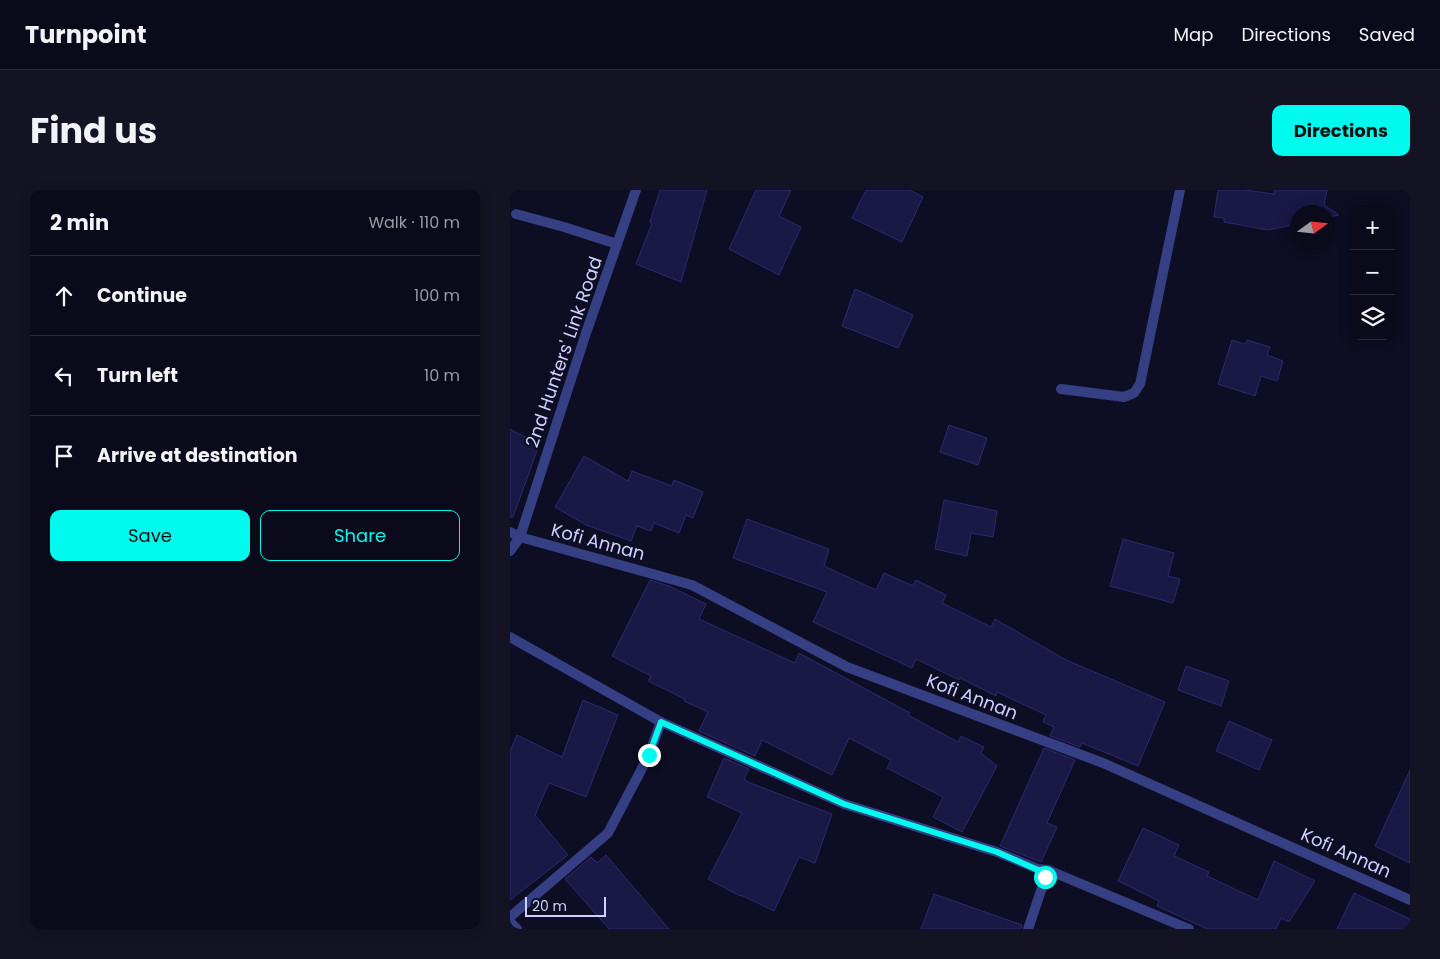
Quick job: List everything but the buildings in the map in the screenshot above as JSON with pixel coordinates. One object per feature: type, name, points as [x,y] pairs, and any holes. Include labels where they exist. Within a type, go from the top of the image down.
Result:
[{"type":"street","name":"2nd Hunters' Link Road","points":[[510,551],[636,190]]},
{"type":"street","points":[[1061,389],[1124,397],[1134,393],[1140,384],[1180,190]]},
{"type":"street","points":[[516,214],[617,244]]},
{"type":"street","name":"Kofi Annan","points":[[515,535],[692,585],[847,667],[1103,763],[1410,900]]},
{"type":"street","points":[[510,637],[661,722],[844,804],[997,852],[1038,870],[1048,870],[1189,929]]},
{"type":"street","points":[[510,917],[608,833],[649,755],[661,722]]},
{"type":"street","points":[[1028,929],[1048,870]]},
{"type":"street","points":[[510,922],[517,929]]},
{"type":"route","points":[[649,755],[661,722],[844,804],[997,852],[1038,870],[1048,870],[1045,877]]}]
